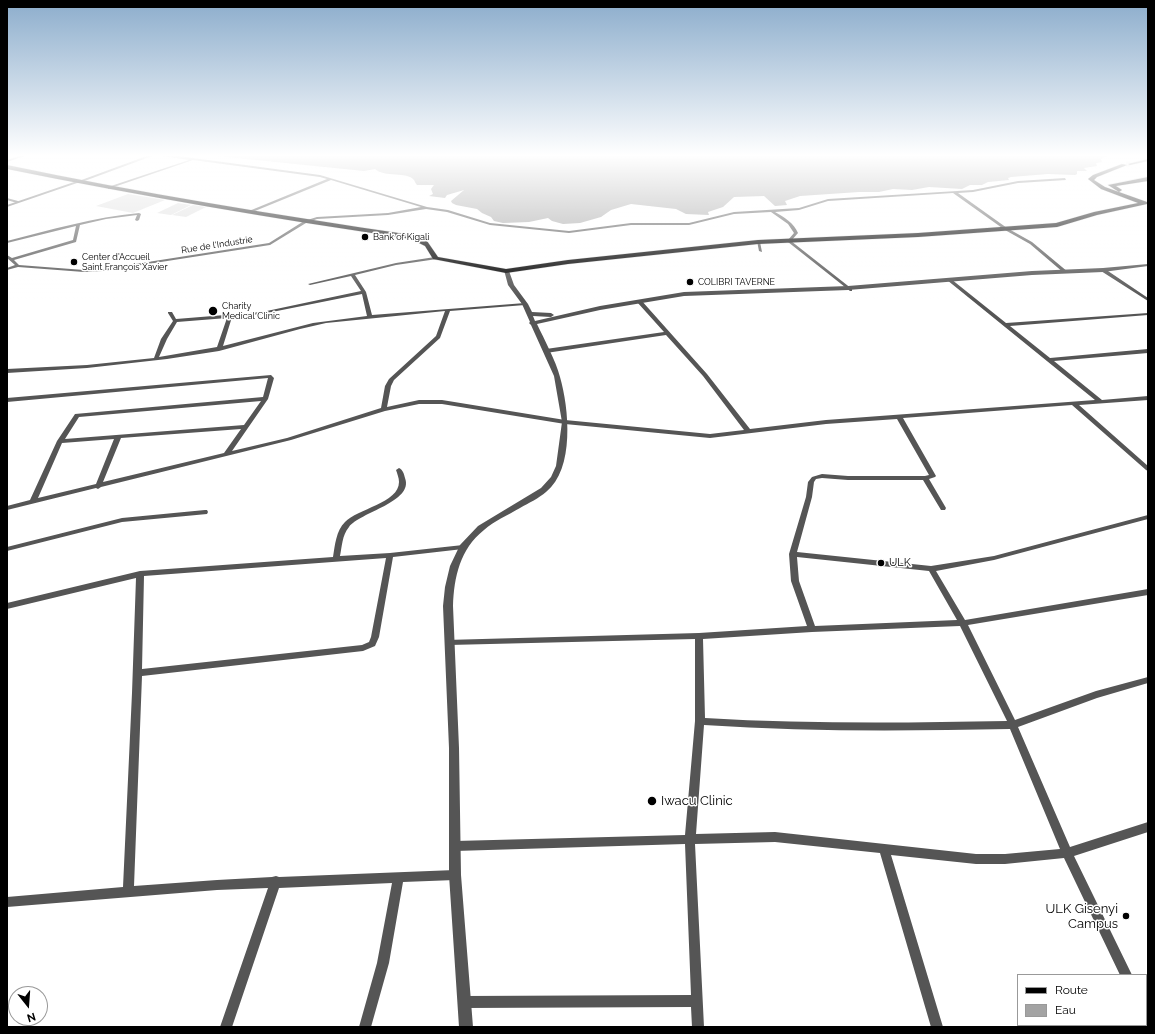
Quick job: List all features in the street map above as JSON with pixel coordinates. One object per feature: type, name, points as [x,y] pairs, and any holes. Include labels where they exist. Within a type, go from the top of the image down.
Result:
[{"type":"highway","points":[[193,202],[305,222],[412,237],[428,243],[435,258],[461,264],[506,271],[607,258],[758,242],[1006,229],[1068,223],[1090,214],[1145,203]]},
{"type":"street","points":[[7,206],[16,202]]},
{"type":"street","points":[[250,212],[274,202]]},
{"type":"street","points":[[408,202],[427,208],[447,211],[500,226],[569,232],[631,224],[684,224],[734,213],[773,212],[805,208],[822,202]]},
{"type":"street","points":[[968,202],[1006,229],[1031,243],[1066,272]]},
{"type":"street","name":"Rue de l'Industrie","points":[[7,269],[18,266],[84,271],[123,268],[270,244],[305,222],[324,217],[388,214],[427,208]]},
{"type":"street","points":[[773,212],[793,226],[796,231],[789,241],[849,289]]},
{"type":"street","points":[[7,242],[78,225],[139,214],[137,220]]},
{"type":"street","points":[[11,260],[75,241],[78,225]]},
{"type":"street","points":[[758,242],[761,251]]},
{"type":"street","points":[[7,256],[18,266]]},
{"type":"street","points":[[310,284],[396,264],[435,258]]},
{"type":"street","points":[[531,318],[558,316],[684,294],[708,293],[722,295],[849,289],[1006,276],[1103,270],[1148,265]]},
{"type":"street","points":[[1103,270],[1148,300]]},
{"type":"street","points":[[466,1027],[455,875],[449,587],[454,566],[463,547],[481,528],[544,490],[554,478],[560,466],[565,422],[556,376],[525,304],[511,285],[506,271]]},
{"type":"street","points":[[353,275],[364,292],[370,317]]},
{"type":"street","points":[[950,281],[1100,401]]},
{"type":"street","points":[[175,321],[262,313],[364,292]]},
{"type":"street","points":[[639,301],[705,375],[748,431]]},
{"type":"street","points":[[7,371],[45,370],[156,360],[220,349],[324,323],[370,317],[525,304]]},
{"type":"street","points":[[384,409],[390,382],[438,337],[448,310]]},
{"type":"street","points":[[170,313],[175,321]]},
{"type":"street","points":[[1005,325],[1148,314]]},
{"type":"street","points":[[220,349],[230,316]]},
{"type":"street","points":[[531,318],[558,316]]},
{"type":"street","points":[[156,360],[164,339],[175,321]]},
{"type":"street","points":[[546,351],[667,333]]},
{"type":"street","points":[[1049,360],[1148,351]]},
{"type":"street","points":[[7,400],[261,375],[271,378],[265,399],[226,455]]},
{"type":"street","points":[[7,508],[98,487],[289,439],[384,409],[419,402],[442,402],[565,422],[710,436],[826,422],[1148,398]]},
{"type":"street","points":[[33,501],[60,442],[74,417],[85,413],[265,399]]},
{"type":"street","points":[[1073,403],[1148,469]]},
{"type":"street","points":[[812,629],[795,581],[793,554],[809,497],[811,482],[814,478],[822,476],[925,478],[933,476],[899,417]]},
{"type":"street","points":[[60,442],[246,427]]},
{"type":"street","points":[[98,487],[118,437]]},
{"type":"street","points":[[336,559],[341,533],[347,524],[393,498],[403,484],[404,478],[399,470]]},
{"type":"street","points":[[925,478],[943,508]]},
{"type":"street","points":[[7,549],[122,520],[205,512]]},
{"type":"street","points":[[793,554],[931,569],[994,558],[1148,517]]},
{"type":"street","points":[[7,606],[140,574],[390,555],[463,547]]},
{"type":"street","points":[[139,673],[363,648],[372,644],[375,636],[390,555]]},
{"type":"street","points":[[931,569],[963,623],[1013,725],[1067,853],[1126,974]]},
{"type":"street","points":[[128,892],[134,746],[139,673],[140,574]]},
{"type":"street","points":[[450,642],[700,636],[812,629],[963,623],[1148,592]]},
{"type":"street","points":[[698,1027],[690,840],[700,721],[700,636]]},
{"type":"street","points":[[700,721],[762,725],[888,727],[1013,725],[1096,695],[1148,680]]},
{"type":"street","points":[[455,846],[775,837],[976,859],[1005,859],[1067,853],[1148,827]]},
{"type":"street","points":[[884,850],[937,1027]]},
{"type":"street","points":[[7,902],[276,881],[455,875]]},
{"type":"street","points":[[365,1027],[383,963],[399,877]]},
{"type":"street","points":[[226,1027],[276,881]]},
{"type":"street","points":[[464,1002],[696,1001]]},
{"type":"shaded area","points":[[106,202],[159,202],[133,213],[96,206]]},
{"type":"shaded area","points":[[178,203],[191,205],[171,215],[157,213]]},
{"type":"shaded area","points":[[193,205],[206,207],[186,217],[172,215]]},
{"type":"water","points":[[728,202],[723,207],[708,212],[709,215],[686,214],[676,209],[631,204],[611,210],[601,217],[580,223],[563,224],[552,221],[548,218],[529,222],[503,223],[494,221],[491,217],[477,209],[452,203]]},
{"type":"water","points":[[771,202],[786,202],[787,205],[775,206]]},
{"type":"place","name":"Bank of Kigali","points":[[365,237]]},
{"type":"place","name":"Center d'Accueil Saint François Xavier","points":[[74,262]]},
{"type":"place","name":"COLIBRI TAVERNE","points":[[690,282]]},
{"type":"place","name":"Charity Medical Clinic","points":[[213,311]]},
{"type":"place","name":"ULK","points":[[881,563]]},
{"type":"place","name":"Iwacu Clinic","points":[[652,801]]},
{"type":"place","name":"ULK Gisenyi Campus","points":[[1126,916]]}]
